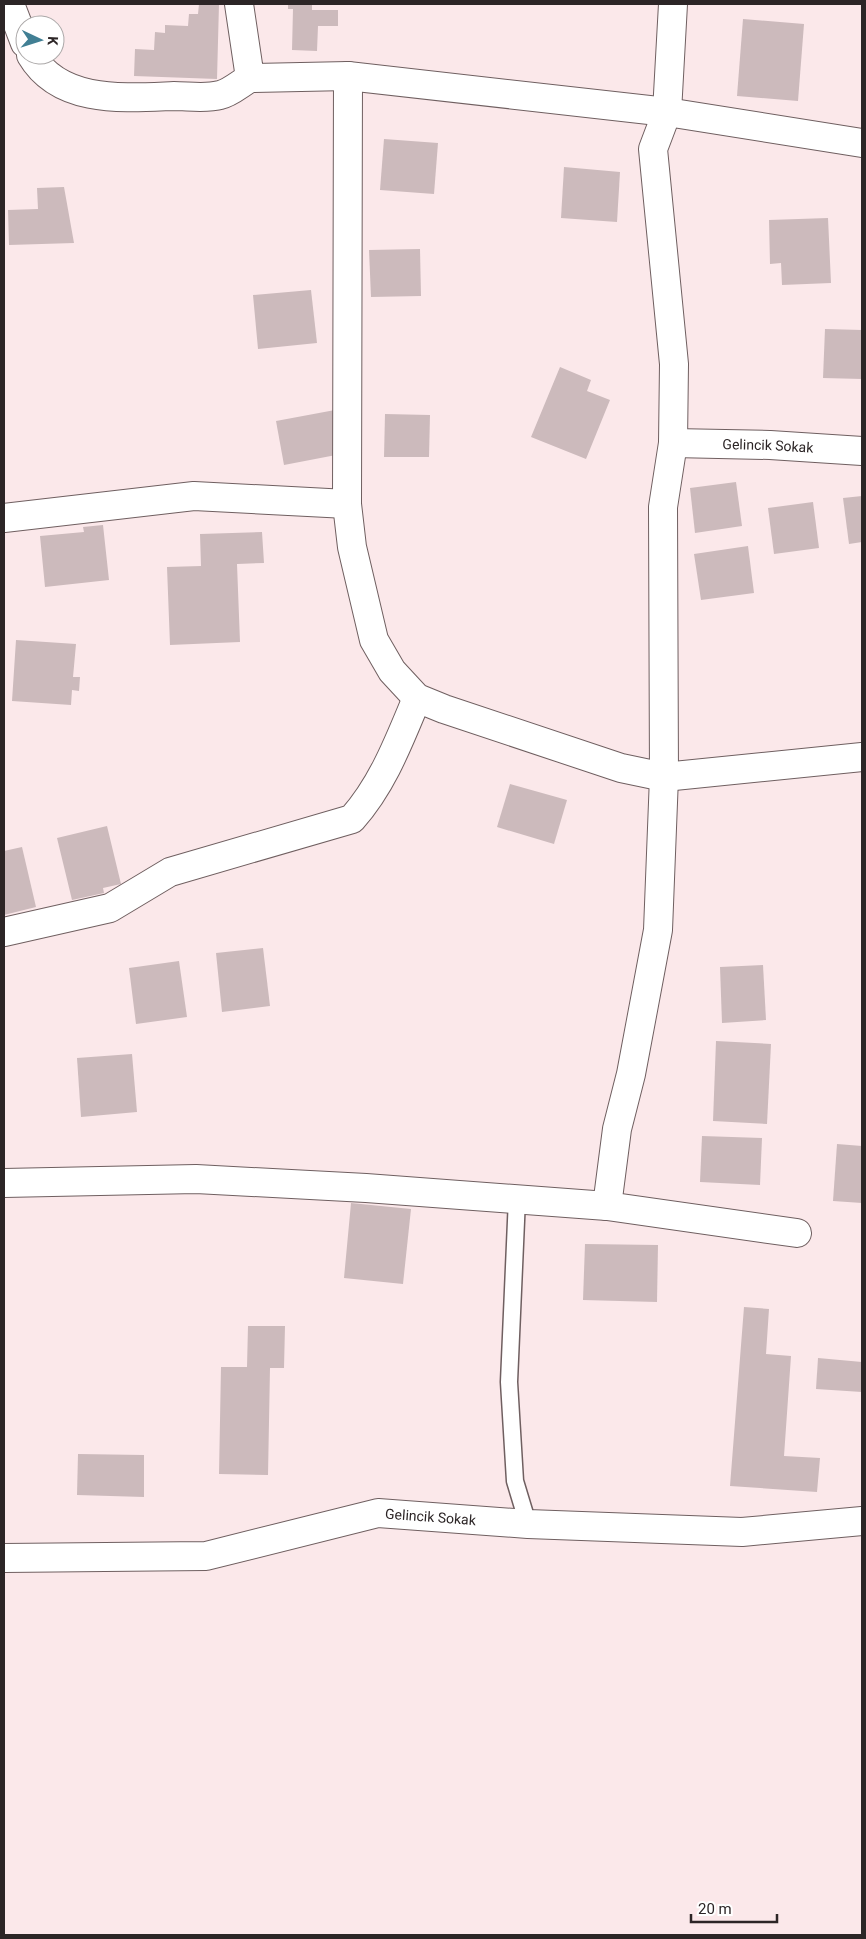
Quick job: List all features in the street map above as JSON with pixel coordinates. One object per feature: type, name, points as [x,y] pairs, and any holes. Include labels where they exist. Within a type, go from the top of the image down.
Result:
[{"type":"street","points":[[10,4],[15,17]]},
{"type":"street","points":[[239,4],[250,78]]},
{"type":"street","points":[[607,1206],[617,1129],[631,1074],[658,930],[664,777],[663,507],[673,443],[674,364],[671,316],[653,149],[666,112],[673,4]]},
{"type":"street","points":[[37,65],[50,79],[72,90],[134,98],[221,95],[250,78],[348,76],[666,112],[862,143]]},
{"type":"street","points":[[348,76],[347,504],[352,546],[374,640],[392,671],[417,698],[520,735],[621,768],[664,777],[862,757]]},
{"type":"street","name":"Gelincik Sokak","points":[[673,443],[770,445],[862,451]]},
{"type":"street","points":[[4,518],[194,496],[347,504]]},
{"type":"street","points":[[4,932],[110,908],[170,872],[352,819],[370,799],[417,698]]},
{"type":"street","points":[[4,1183],[196,1179],[517,1198],[607,1206],[797,1233]]},
{"type":"street","name":"Gelincik Sokak","points":[[4,1558],[206,1556],[378,1514],[528,1524],[742,1532],[862,1521]]},
{"type":"lane","points":[[517,1198],[509,1382],[515,1481],[528,1524]]},
{"type":"building","points":[[199,4],[219,4],[217,79],[134,76],[135,49],[154,50],[155,32],[165,33],[165,25],[188,26],[189,14],[198,14]]},
{"type":"building","points":[[288,4],[312,4],[312,10],[338,10],[338,26],[318,26],[317,51],[292,50],[293,9],[288,9]]},
{"type":"building","points":[[743,19],[804,24],[798,101],[737,96]]},
{"type":"building","points":[[384,139],[438,143],[434,194],[380,190]]},
{"type":"building","points":[[564,167],[620,172],[617,222],[561,218]]},
{"type":"building","points":[[64,187],[74,243],[9,245],[8,210],[38,209],[37,188]]},
{"type":"building","points":[[828,218],[831,283],[782,285],[781,263],[770,264],[769,220]]},
{"type":"building","points":[[420,249],[421,296],[371,297],[369,250]]},
{"type":"building","points":[[311,290],[317,343],[258,349],[253,295]]},
{"type":"building","points":[[825,329],[862,330],[862,379],[823,378]]},
{"type":"building","points":[[560,367],[591,380],[587,391],[610,400],[586,459],[531,437]]},
{"type":"building","points":[[335,410],[336,455],[284,465],[276,421]]},
{"type":"building","points":[[385,414],[430,415],[429,457],[384,457]]},
{"type":"building","points":[[736,482],[742,526],[695,533],[690,488]]},
{"type":"building","points":[[862,496],[862,542],[849,544],[843,498]]},
{"type":"building","points":[[813,502],[819,548],[774,554],[768,508]]},
{"type":"building","points":[[103,525],[109,580],[45,587],[40,536],[84,532],[83,527]]},
{"type":"building","points":[[262,532],[264,563],[237,564],[240,642],[170,645],[167,567],[201,566],[200,534]]},
{"type":"building","points":[[748,546],[754,593],[701,600],[694,554]]},
{"type":"building","points":[[16,640],[76,644],[73,677],[80,677],[79,691],[72,690],[71,705],[12,701]]},
{"type":"building","points":[[510,784],[567,800],[554,844],[497,827]]},
{"type":"building","points":[[107,826],[121,884],[103,888],[104,893],[72,900],[57,838]]},
{"type":"building","points":[[22,847],[36,907],[4,915],[4,851]]},
{"type":"building","points":[[263,948],[270,1006],[222,1012],[216,953]]},
{"type":"building","points":[[179,961],[187,1017],[136,1024],[129,968]]},
{"type":"building","points":[[763,965],[766,1020],[722,1023],[720,967]]},
{"type":"building","points":[[716,1041],[771,1044],[767,1124],[713,1121]]},
{"type":"building","points":[[132,1054],[137,1112],[81,1117],[77,1058]]},
{"type":"building","points":[[702,1136],[762,1138],[760,1185],[700,1182]]},
{"type":"building","points":[[837,1144],[862,1146],[862,1203],[833,1201]]},
{"type":"building","points":[[351,1203],[411,1209],[403,1284],[344,1278]]},
{"type":"building","points":[[585,1244],[658,1245],[657,1302],[583,1300]]},
{"type":"building","points":[[744,1307],[769,1309],[766,1354],[791,1356],[784,1456],[820,1458],[817,1492],[730,1486]]},
{"type":"building","points":[[248,1326],[285,1326],[284,1368],[270,1368],[268,1475],[219,1474],[221,1367],[247,1367]]},
{"type":"building","points":[[818,1358],[862,1362],[862,1392],[816,1389]]},
{"type":"building","points":[[78,1454],[144,1455],[144,1497],[77,1495]]}]
